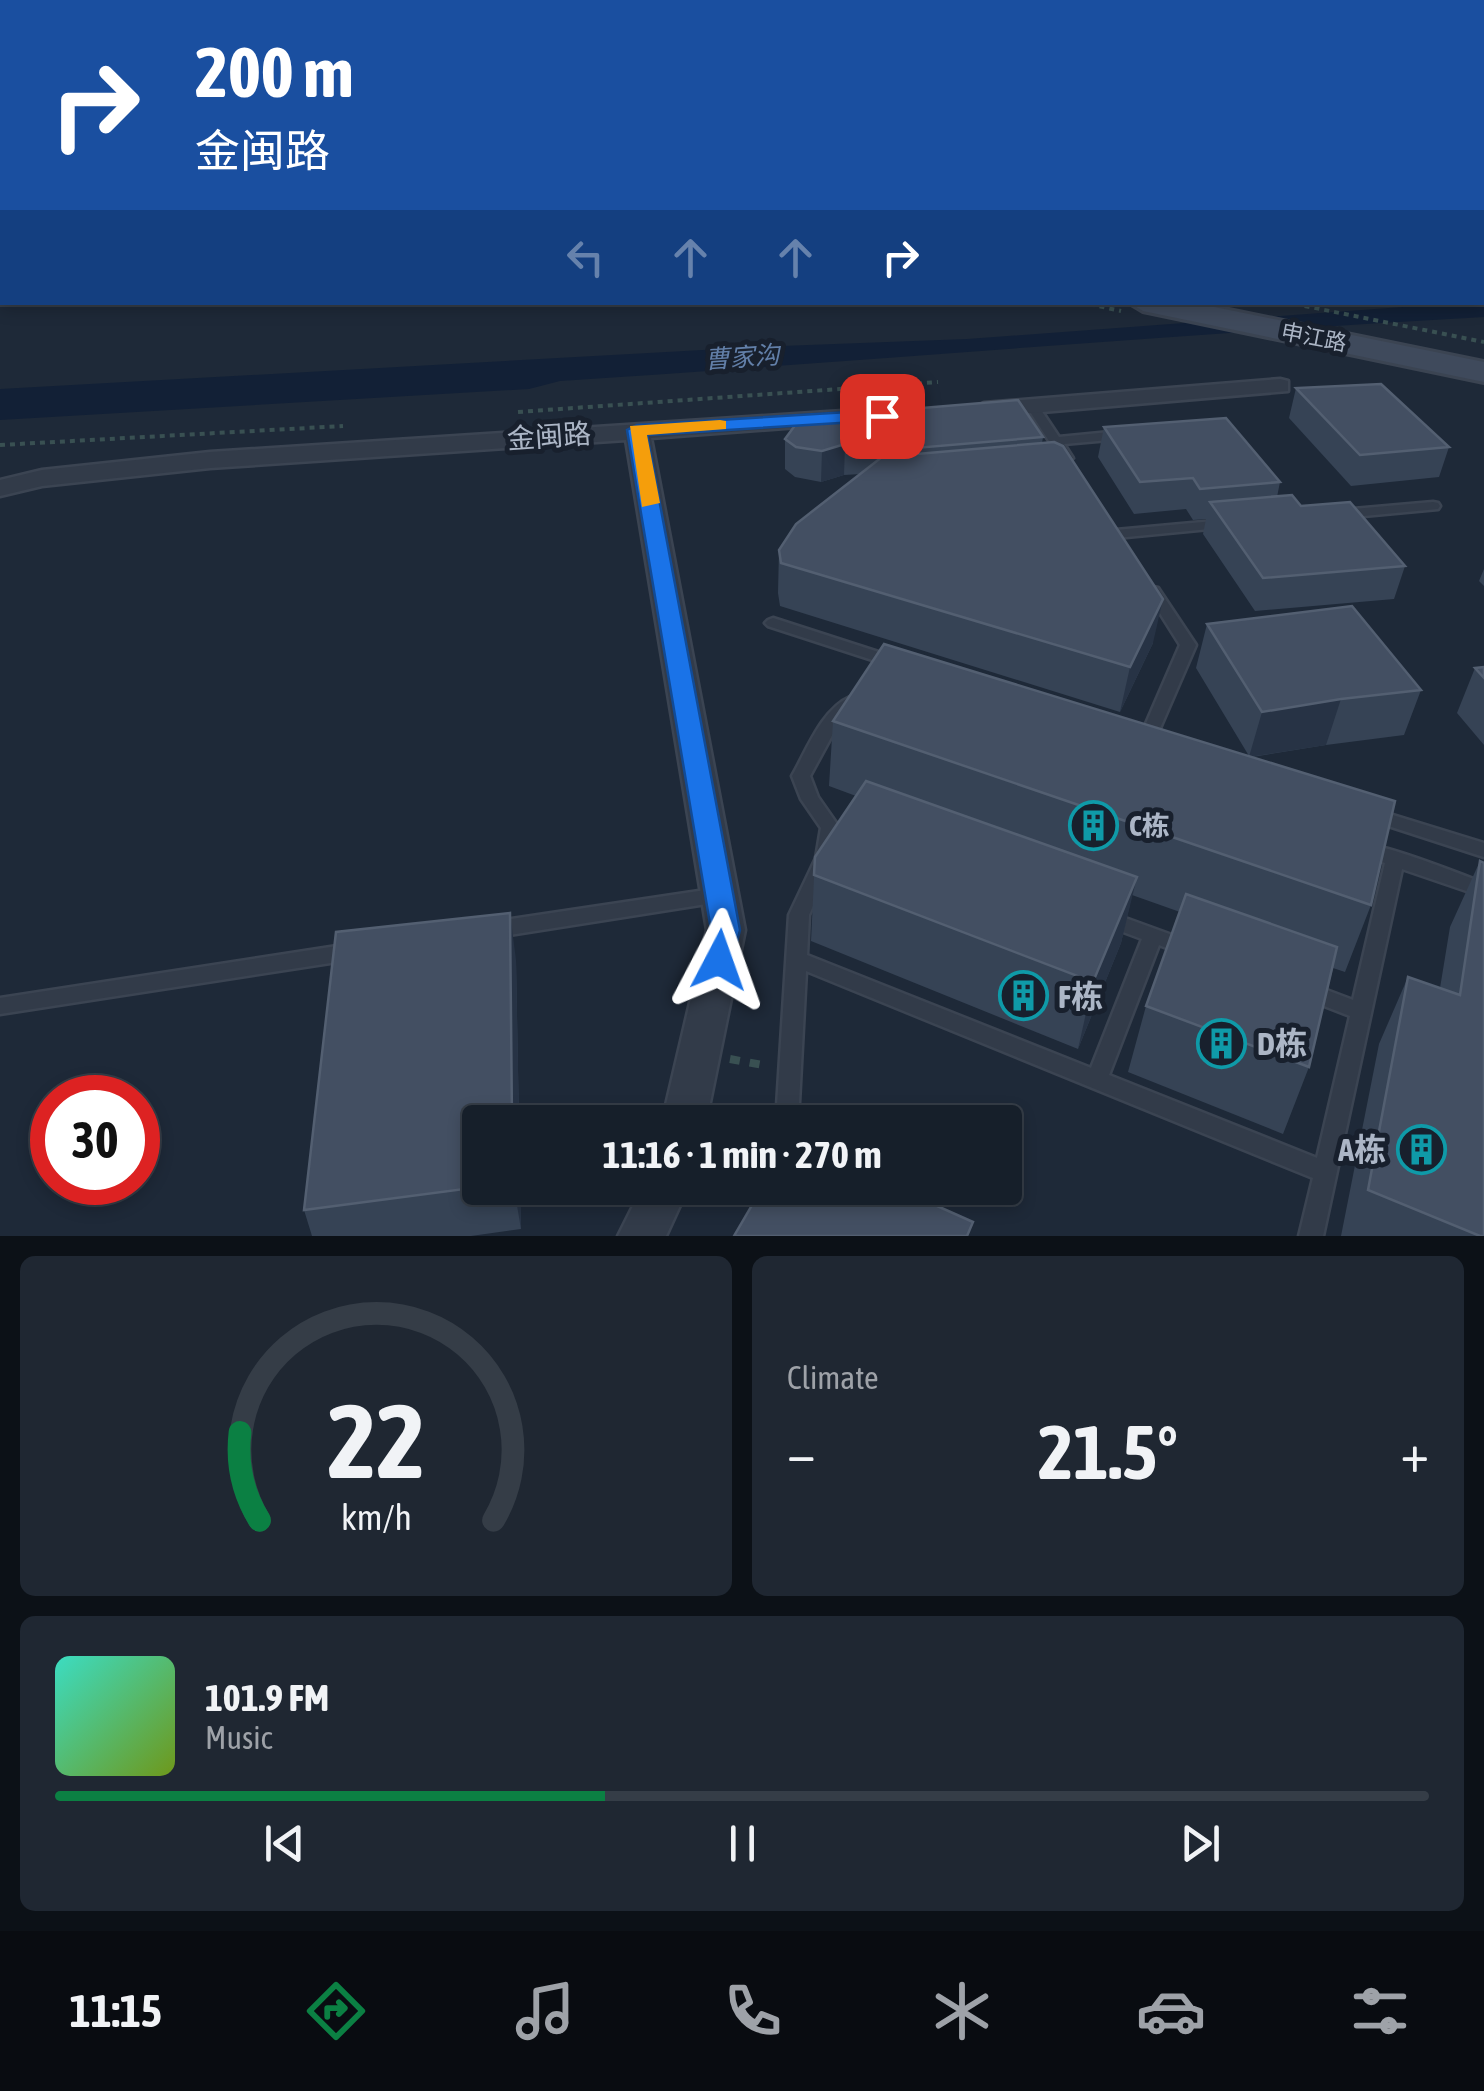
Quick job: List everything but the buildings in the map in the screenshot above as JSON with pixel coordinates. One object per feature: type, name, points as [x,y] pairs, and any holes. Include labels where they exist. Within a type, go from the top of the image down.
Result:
[{"type":"main road","name":"申江路","points":[[1158,305],[1484,372]]},
{"type":"main road","name":"申江路","points":[[1242,305],[1484,353]]},
{"type":"street","points":[[958,411],[1280,386]]},
{"type":"street","name":"金闽路","points":[[0,488],[42,478],[174,463],[863,417]]},
{"type":"street","points":[[637,430],[726,930],[688,1105]]},
{"type":"street","points":[[642,1236],[657,1205]]},
{"type":"lane","points":[[1033,407],[1076,472],[1057,474]]},
{"type":"lane","points":[[1055,440],[1132,434]]},
{"type":"lane","points":[[1334,514],[1433,506]]},
{"type":"lane","points":[[1106,519],[1127,550]]},
{"type":"lane","points":[[1116,534],[1235,524]]},
{"type":"lane","points":[[1146,742],[1188,645],[1147,582]]},
{"type":"lane","points":[[773,624],[904,665]]},
{"type":"lane","points":[[788,1105],[799,916],[837,827],[810,800],[801,776],[835,716],[856,698],[874,694]]},
{"type":"lane","points":[[1127,736],[1164,748]]},
{"type":"lane","points":[[1352,808],[1484,850]]},
{"type":"lane","points":[[1340,840],[1484,890]]},
{"type":"lane","points":[[1311,1236],[1395,858]]},
{"type":"lane","points":[[466,934],[719,895]]},
{"type":"lane","points":[[1086,911],[1204,954]]},
{"type":"lane","points":[[1097,1080],[1153,935]]},
{"type":"lane","points":[[0,1006],[369,949]]},
{"type":"lane","points":[[799,960],[1325,1172]]},
{"type":"lane","points":[[1291,986],[1360,1010]]},
{"type":"path","points":[[1300,305],[1484,342]]},
{"type":"path","points":[[518,412],[938,382]]},
{"type":"path","points":[[0,445],[343,426]]},
{"type":"path","points":[[700,1053],[791,1071]]},
{"type":"water","name":"曹家沟","points":[[1430,305],[1484,305],[1484,317],[560,381],[529,389],[0,420],[0,389],[967,339]]},
{"type":"slow traffic","points":[[650,503],[637,430],[720,425]]},
{"type":"place","name":"C栋","points":[[1094,826]]},
{"type":"place","name":"F栋","points":[[1023,996]]},
{"type":"place","name":"D栋","points":[[1222,1043]]},
{"type":"place","name":"A栋","points":[[1421,1149]]},
{"type":"route","points":[[719,960],[726,930],[637,430],[882,416]]}]
